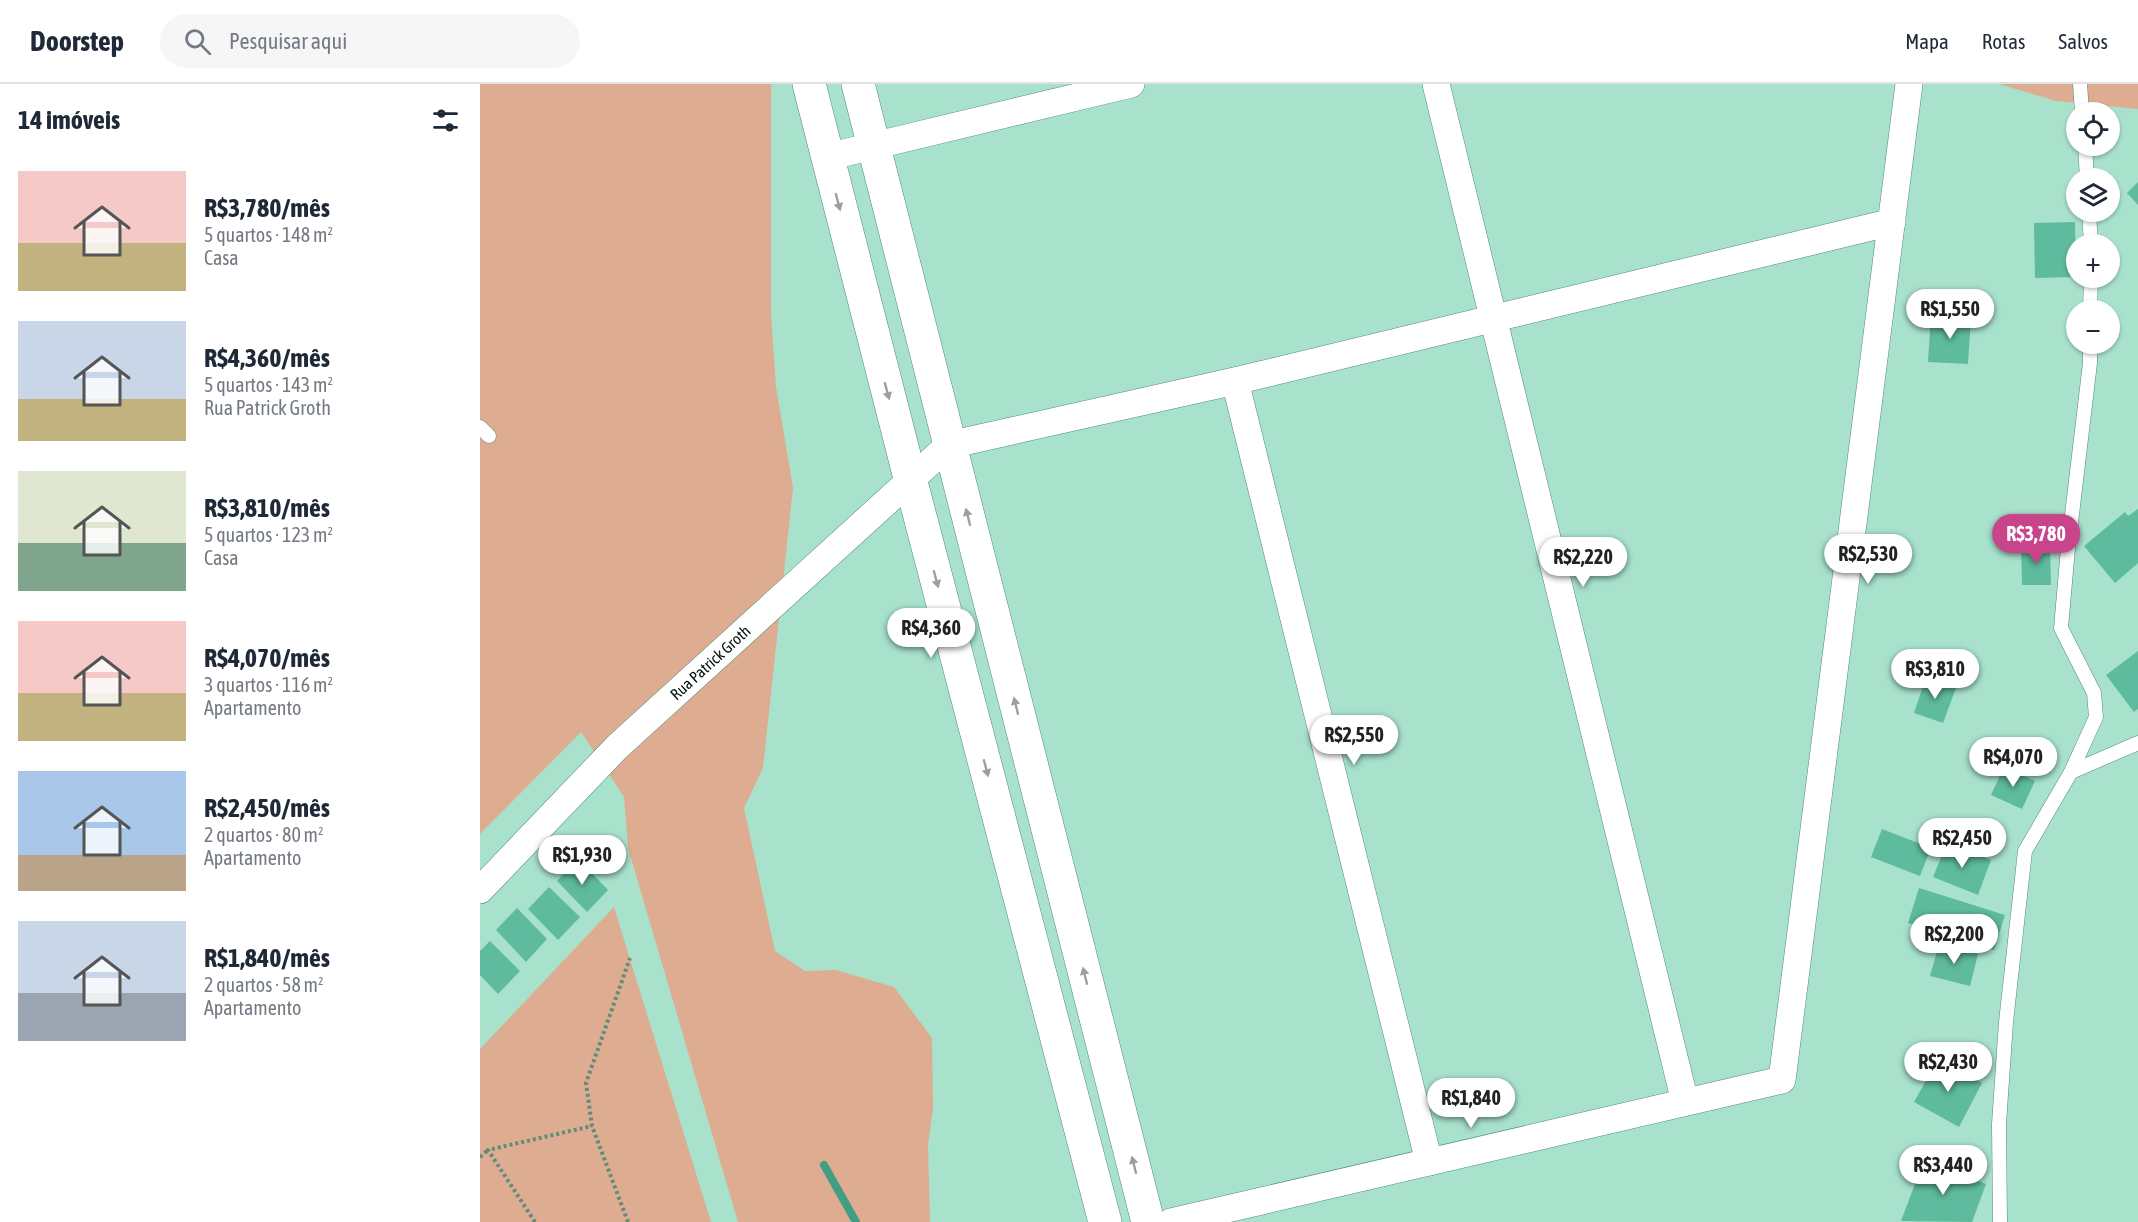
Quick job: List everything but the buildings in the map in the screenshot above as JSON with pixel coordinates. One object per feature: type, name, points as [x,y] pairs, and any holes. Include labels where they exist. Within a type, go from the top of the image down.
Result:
[{"type":"street","points":[[809,84],[1104,1222]]},
{"type":"street","points":[[858,84],[1148,1222]]},
{"type":"street","points":[[827,157],[1131,84]]},
{"type":"street","points":[[1436,84],[1685,1102]]},
{"type":"street","points":[[1171,1222],[1782,1080],[1909,84]]},
{"type":"street","points":[[949,445],[1235,381],[1892,222]]},
{"type":"street","points":[[1235,381],[1429,1162]]},
{"type":"street","name":"Rua Patrick Groth","points":[[480,890],[617,747],[911,482],[949,445]]},
{"type":"lane","points":[[2080,84],[2081,102]]},
{"type":"lane","points":[[2000,1222],[1999,1124],[2006,1022],[2025,851],[2071,772],[2096,717],[2094,693],[2061,628],[2090,354]]},
{"type":"lane","points":[[2071,772],[2138,743]]},
{"type":"path","points":[[628,1222],[592,1126],[586,1083],[630,958]]},
{"type":"path","points":[[480,1157],[488,1150],[592,1126]]},
{"type":"path","points":[[488,1150],[535,1222]]},
{"type":"shaded area","points":[[480,84],[771,84],[771,314],[776,387],[793,488],[763,768],[744,808],[775,951],[805,971],[836,970],[894,987],[932,1038],[933,1109],[928,1145],[930,1222],[738,1222],[628,848],[624,797],[581,732],[480,834]]},
{"type":"shaded area","points":[[1999,84],[2138,84],[2138,109],[2120,107],[2120,102],[2056,101]]},
{"type":"shaded area","points":[[614,907],[711,1222],[480,1222],[480,1049]]},
{"type":"waterway","points":[[824,1165],[856,1222]]}]
